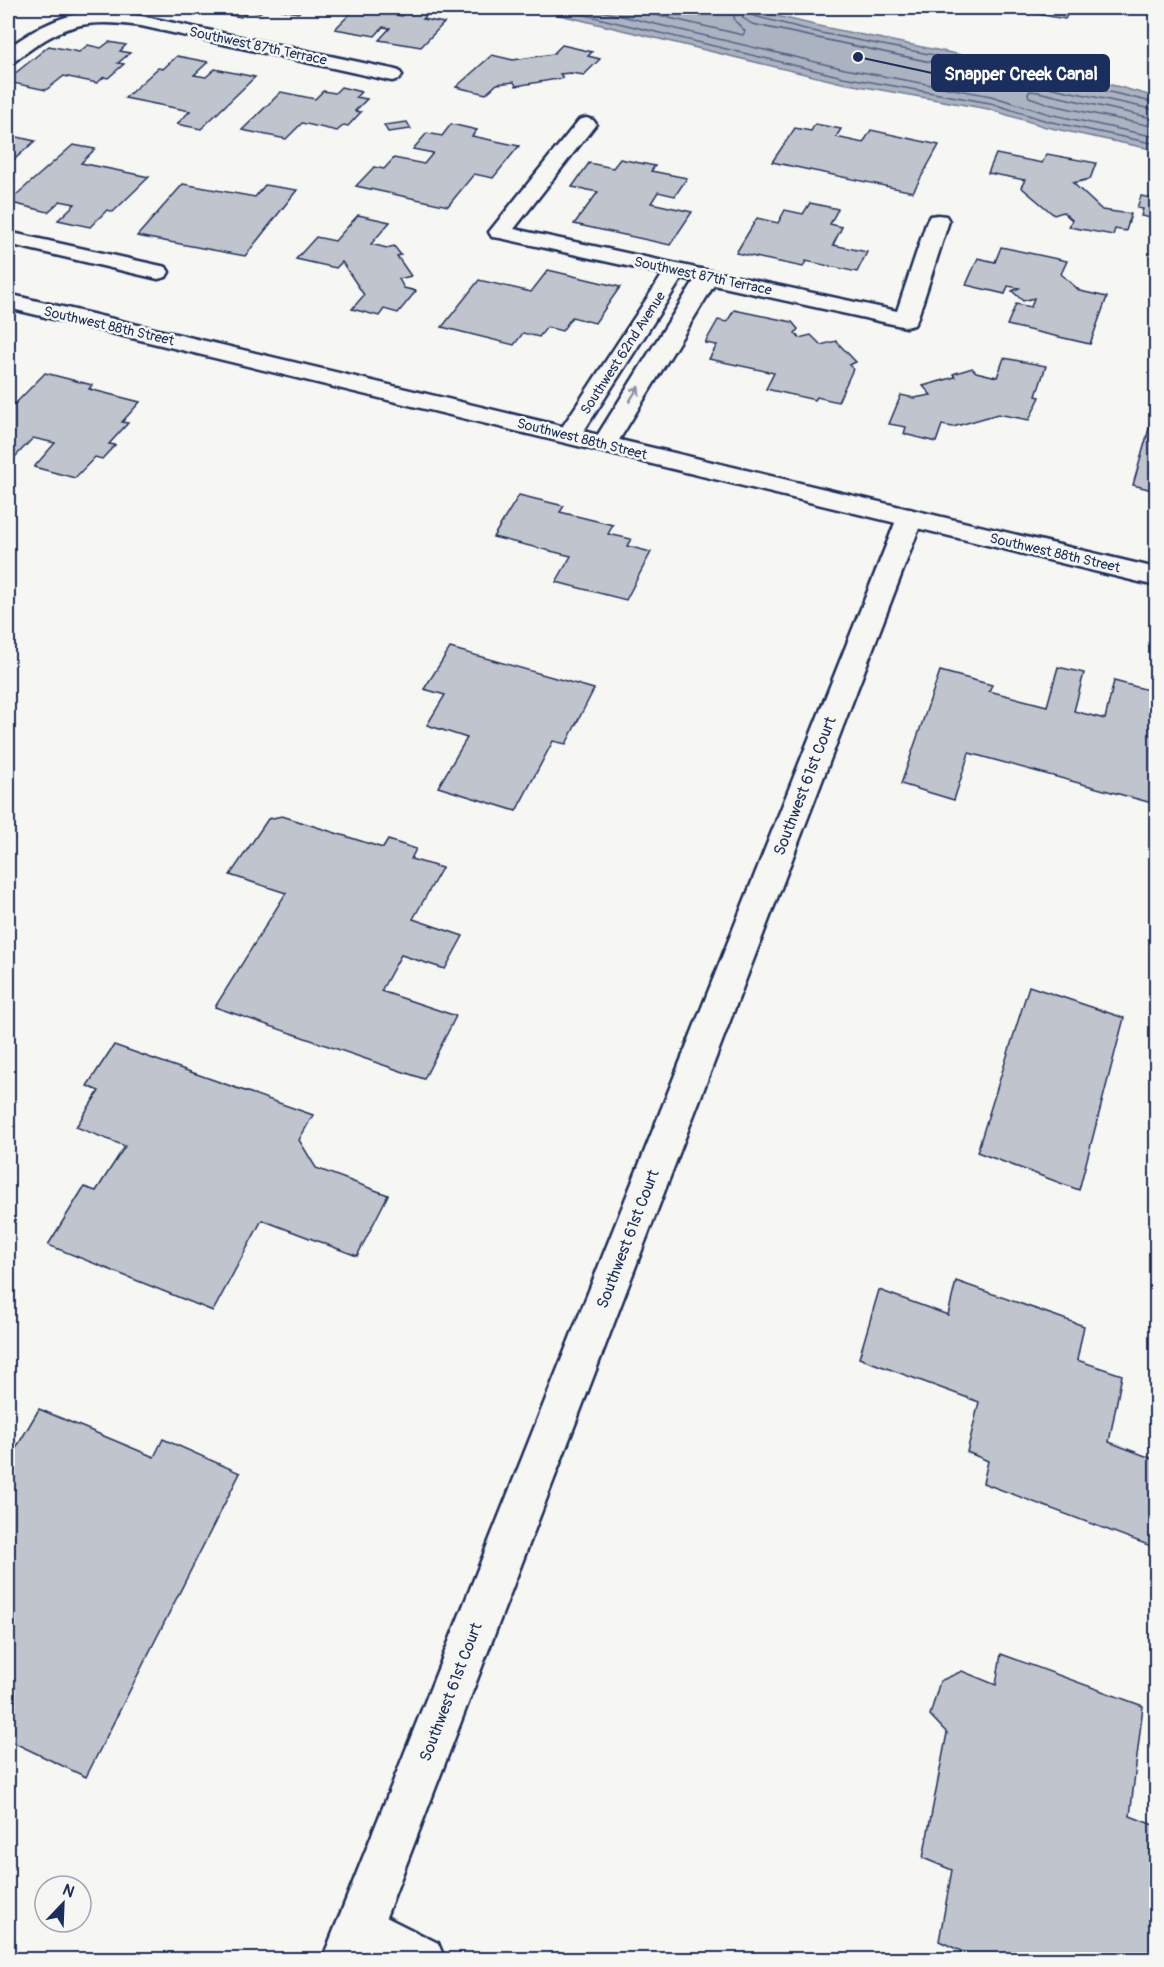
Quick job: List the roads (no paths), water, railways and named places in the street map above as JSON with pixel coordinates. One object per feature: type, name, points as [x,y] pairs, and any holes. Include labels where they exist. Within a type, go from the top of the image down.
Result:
[{"type":"street","name":"Southwest 87th Terrace","points":[[11,51],[57,24],[88,15],[103,15],[141,21],[392,75]]},
{"type":"street","name":"Southwest 87th Terrace","points":[[586,124],[500,232],[906,320],[938,221]]},
{"type":"street","points":[[8,238],[158,272]]},
{"type":"street","name":"Southwest 62nd Avenue","points":[[569,435],[676,271]]},
{"type":"street","name":"Southwest 62nd Avenue","points":[[604,444],[707,278]]},
{"type":"street","name":"Southwest 88th Street","points":[[8,301],[1156,577]]},
{"type":"street","name":"Southwest 61st Court","points":[[352,1944],[910,518]]},
{"type":"street","points":[[352,1944],[421,1959]]},
{"type":"water","points":[[531,8],[743,8],[823,27],[1116,86],[1156,97],[1156,150],[1046,127],[988,109],[842,83]]},
{"type":"place","name":"Snapper Creek Canal","points":[[858,57]]}]
